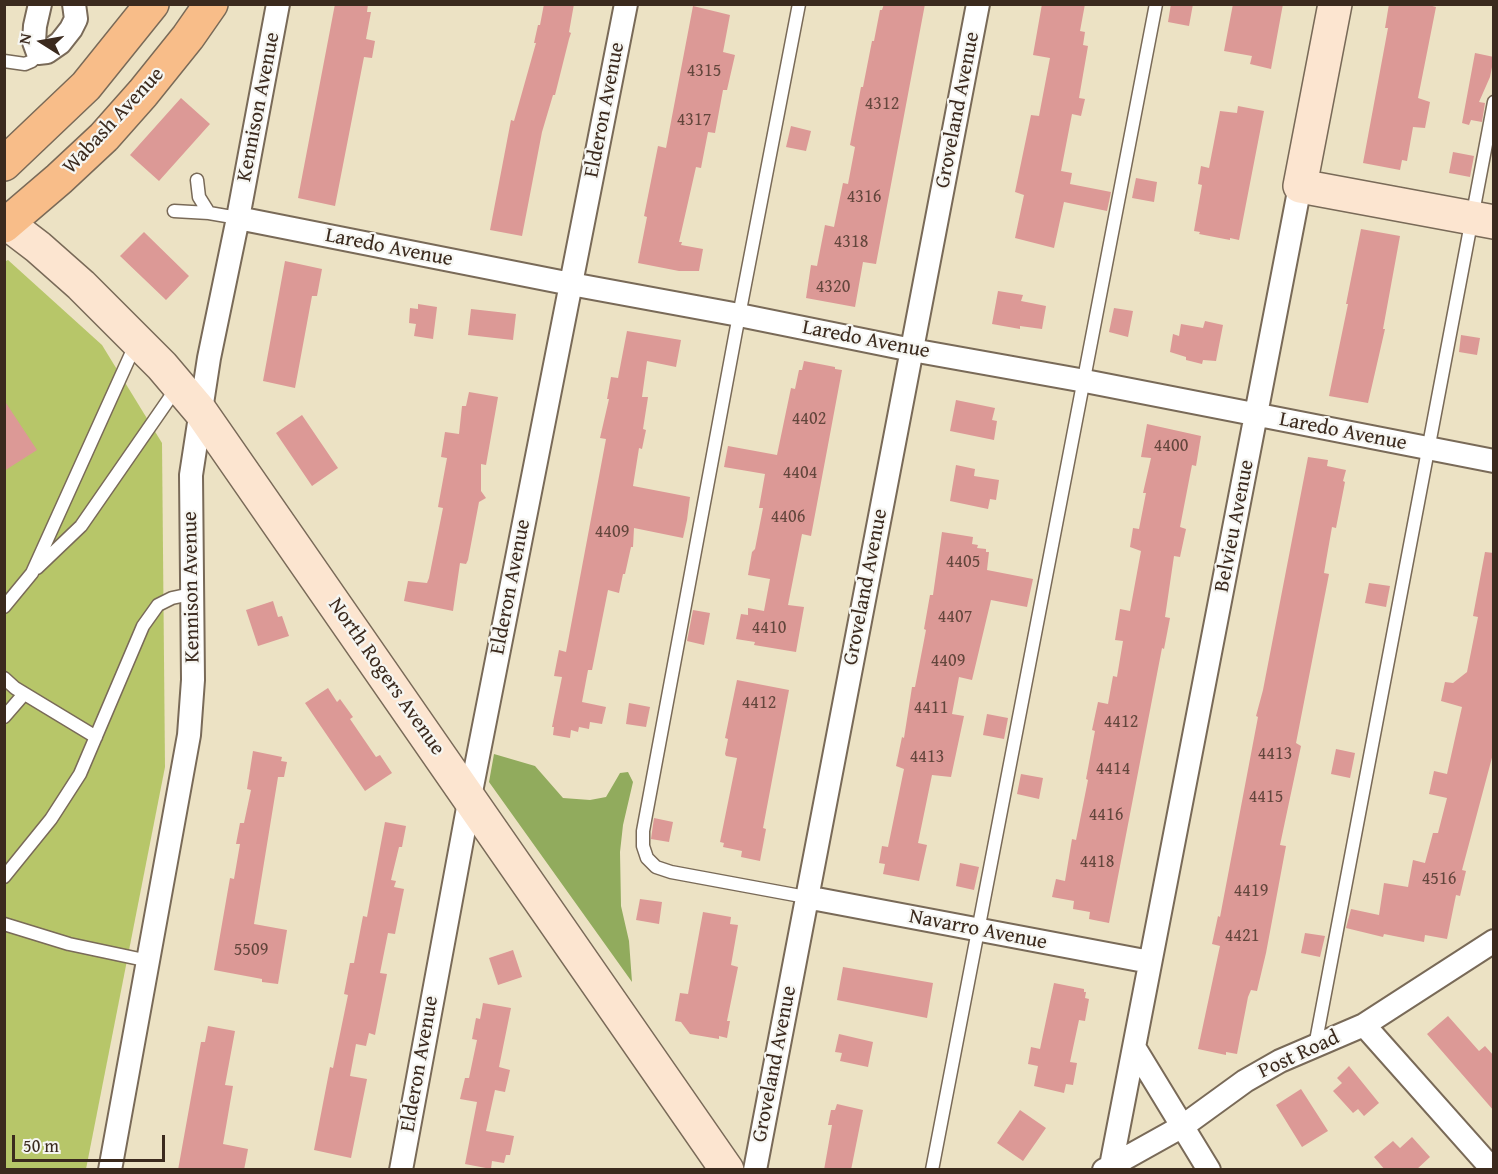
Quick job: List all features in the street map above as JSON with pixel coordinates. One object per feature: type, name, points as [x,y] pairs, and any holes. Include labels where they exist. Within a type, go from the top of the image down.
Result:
[{"type":"main road","points":[[4,164],[86,86],[152,4]]},
{"type":"main road","name":"Wabash Avenue","points":[[6,224],[104,136],[144,93],[188,38],[211,4]]},
{"type":"street","points":[[40,4],[34,42],[38,53],[47,52],[60,43],[71,29],[76,19],[74,4]]},
{"type":"street","name":"Kennison Avenue","points":[[110,1170],[189,735],[193,680],[191,475],[209,358],[278,4]]},
{"type":"street","name":"Elderon Avenue","points":[[401,1170],[470,797],[626,4]]},
{"type":"street","name":"Groveland Avenue","points":[[755,1170],[978,4]]},
{"type":"street","name":"Belvieu Avenue","points":[[1107,1168],[1134,1047],[1335,4]]},
{"type":"street","points":[[1300,186],[1483,220]]},
{"type":"street","name":"Laredo Avenue","points":[[238,218],[1494,461]]},
{"type":"street","name":"North Rogers Avenue","points":[[6,224],[38,247],[81,285],[179,385],[201,412],[727,1170]]},
{"type":"street","name":"Navarro Avenue","points":[[806,897],[1150,962]]},
{"type":"street","name":"Post Road","points":[[1107,1168],[1183,1126],[1245,1081],[1280,1061],[1364,1025],[1494,941]]},
{"type":"street","points":[[1364,1025],[1493,1170]]},
{"type":"street","points":[[1134,1047],[1209,1170]]},
{"type":"lane","points":[[799,4],[643,831],[643,846],[647,858],[656,867],[671,872],[806,897]]},
{"type":"lane","points":[[932,1170],[1156,4]]},
{"type":"lane","points":[[4,61],[25,64],[32,61],[38,53]]},
{"type":"lane","points":[[1315,1046],[1427,448],[1483,220],[1494,102]]},
{"type":"lane","points":[[197,180],[199,197],[209,213]]},
{"type":"lane","points":[[174,211],[209,213],[238,218]]},
{"type":"lane","points":[[32,573],[137,341]]},
{"type":"lane","points":[[4,607],[32,573],[81,526],[179,385]]},
{"type":"lane","points":[[4,877],[51,819],[80,774],[143,626],[158,605],[172,598],[191,594]]},
{"type":"lane","points":[[4,678],[24,694],[96,737]]},
{"type":"lane","points":[[4,717],[24,694]]},
{"type":"lane","points":[[4,924],[69,944],[149,961]]},
{"type":"green space","points":[[8,260],[102,345],[162,443],[165,767],[86,1169],[5,1170],[4,262]]},
{"type":"green space","points":[[494,754],[535,766],[563,798],[590,800],[606,797],[620,773],[628,772],[633,782],[623,825],[620,852],[621,906],[629,941],[632,982],[489,782]]},
{"type":"building","points":[[335,4],[368,4],[367,12],[371,12],[366,39],[375,41],[372,58],[364,57],[335,206],[298,198]]},
{"type":"building","points":[[544,4],[574,4],[569,32],[571,33],[555,95],[553,95],[542,132],[522,236],[490,230],[511,120],[514,121],[536,43],[534,43]]},
{"type":"building","points":[[884,4],[925,4],[876,264],[863,262],[855,307],[806,298],[811,265],[817,266],[825,225],[834,227],[843,183],[848,184],[855,147],[850,145],[861,87],[863,87],[880,10]]},
{"type":"building","points":[[1042,4],[1085,4],[1080,31],[1085,32],[1083,45],[1088,46],[1079,98],[1085,99],[1081,116],[1072,114],[1061,171],[1072,173],[1070,184],[1111,192],[1107,211],[1064,202],[1054,248],[1015,238],[1024,195],[1015,192],[1031,115],[1039,116],[1050,58],[1033,55]]},
{"type":"building","points":[[1171,4],[1193,4],[1189,26],[1168,22]]},
{"type":"building","points":[[1233,4],[1283,4],[1271,69],[1250,64],[1252,56],[1224,51]]},
{"type":"building","points":[[1389,4],[1425,4],[1436,7],[1418,98],[1430,102],[1425,128],[1413,127],[1407,161],[1402,160],[1400,170],[1363,163],[1388,28],[1385,28]]},
{"type":"building","points":[[693,6],[730,15],[723,52],[735,55],[727,90],[723,90],[715,133],[708,132],[701,168],[696,167],[679,242],[682,242],[681,245],[703,249],[699,271],[679,271],[638,263],[647,217],[644,216],[658,146],[666,148]]},
{"type":"building","points":[[1475,53],[1494,57],[1490,77],[1479,102],[1485,103],[1482,122],[1471,120],[1469,125],[1462,123]]},
{"type":"building","points":[[181,98],[210,124],[159,181],[130,155]]},
{"type":"building","points":[[1238,106],[1264,111],[1239,240],[1230,238],[1230,240],[1194,231],[1202,185],[1198,184],[1201,166],[1209,168],[1220,111],[1237,113]]},
{"type":"building","points":[[791,126],[811,131],[806,151],[786,147]]},
{"type":"building","points":[[1453,152],[1474,156],[1470,177],[1449,173]]},
{"type":"building","points":[[1136,178],[1157,182],[1154,202],[1132,198]]},
{"type":"building","points":[[1361,229],[1400,236],[1383,329],[1385,329],[1368,403],[1329,396]]},
{"type":"building","points":[[144,232],[189,276],[166,300],[120,256]]},
{"type":"building","points":[[285,261],[322,269],[317,296],[312,296],[295,388],[263,381]]},
{"type":"building","points":[[998,291],[1023,295],[1021,301],[1046,306],[1042,329],[1020,326],[1020,329],[992,324]]},
{"type":"building","points":[[418,304],[437,307],[433,339],[414,336],[416,324],[409,323],[410,308],[418,309]]},
{"type":"building","points":[[1114,308],[1133,311],[1128,337],[1109,332]]},
{"type":"building","points":[[471,309],[516,314],[513,340],[468,335]]},
{"type":"building","points":[[1205,321],[1223,325],[1216,361],[1203,360],[1202,364],[1186,360],[1186,357],[1170,352],[1173,334],[1179,336],[1181,324],[1203,328]]},
{"type":"building","points":[[627,331],[681,340],[676,367],[647,361],[642,397],[648,397],[643,429],[646,430],[642,449],[639,448],[633,486],[690,497],[687,520],[683,538],[634,528],[633,547],[631,547],[619,593],[608,590],[592,670],[588,670],[582,702],[606,707],[602,724],[590,722],[589,729],[579,727],[578,732],[571,730],[570,738],[553,735],[554,727],[552,727],[562,677],[554,676],[559,650],[566,652],[606,439],[600,438],[609,399],[607,399],[611,377],[618,378]]},
{"type":"building","points":[[1461,335],[1480,338],[1477,355],[1459,352]]},
{"type":"building","points":[[804,361],[842,370],[811,536],[802,534],[788,605],[804,607],[796,652],[754,645],[755,642],[736,639],[741,614],[748,615],[748,608],[764,611],[770,579],[748,575],[763,508],[759,508],[765,474],[724,467],[728,446],[777,455],[791,388],[795,389],[799,370],[802,370]]},
{"type":"building","points":[[469,392],[498,397],[486,465],[481,464],[481,491],[486,498],[479,502],[468,560],[466,564],[460,563],[453,611],[404,601],[408,581],[427,583],[429,578],[443,508],[438,507],[447,458],[441,457],[445,432],[459,434],[462,406],[466,406]]},
{"type":"building","points":[[4,400],[37,450],[4,471]]},
{"type":"building","points":[[956,400],[995,408],[992,420],[997,421],[994,440],[950,431]]},
{"type":"building","points":[[302,415],[338,468],[312,486],[276,433]]},
{"type":"building","points":[[1147,424],[1201,436],[1196,466],[1192,465],[1180,527],[1186,529],[1180,557],[1174,556],[1165,617],[1170,618],[1164,649],[1162,648],[1109,923],[1089,919],[1090,912],[1073,909],[1074,901],[1052,897],[1056,879],[1065,881],[1072,839],[1076,840],[1088,780],[1086,779],[1095,731],[1092,730],[1098,702],[1108,704],[1113,676],[1117,677],[1123,641],[1115,640],[1120,609],[1130,611],[1141,551],[1130,547],[1133,528],[1139,529],[1146,493],[1143,493],[1151,458],[1141,457]]},
{"type":"building","points":[[1308,457],[1328,460],[1327,466],[1346,470],[1343,481],[1345,482],[1336,528],[1332,527],[1326,561],[1324,573],[1329,574],[1296,743],[1301,746],[1280,845],[1286,846],[1266,953],[1257,991],[1251,990],[1248,997],[1237,1054],[1226,1052],[1226,1055],[1198,1049],[1220,946],[1212,944],[1218,916],[1220,917],[1258,717],[1256,716]]},
{"type":"building","points":[[956,465],[975,469],[974,476],[999,480],[996,500],[990,499],[988,509],[950,501]]},
{"type":"building","points":[[942,532],[973,537],[972,544],[989,552],[987,570],[1033,579],[1027,607],[991,600],[972,680],[959,677],[952,714],[964,716],[951,777],[932,775],[918,843],[927,845],[919,881],[883,874],[885,864],[879,863],[882,846],[888,847],[904,769],[896,766],[902,737],[904,738],[912,687],[915,687],[930,595],[933,595]]},
{"type":"building","points":[[1485,552],[1494,553],[1494,750],[1462,870],[1466,871],[1460,896],[1456,895],[1447,939],[1425,935],[1424,942],[1384,934],[1383,937],[1346,928],[1351,909],[1379,915],[1384,883],[1408,887],[1413,860],[1425,863],[1433,833],[1438,833],[1447,798],[1429,794],[1434,771],[1447,774],[1462,707],[1441,701],[1445,682],[1453,683],[1467,672],[1478,617],[1473,616]]},
{"type":"building","points":[[1369,583],[1390,586],[1386,607],[1365,603]]},
{"type":"building","points":[[273,601],[278,617],[282,616],[289,636],[258,646],[246,610]]},
{"type":"building","points":[[693,610],[710,613],[704,645],[687,641]]},
{"type":"building","points":[[737,680],[789,690],[763,828],[766,829],[760,861],[741,857],[742,851],[723,847],[724,843],[720,842],[737,758],[726,756],[728,739],[725,738]]},
{"type":"building","points":[[328,688],[337,702],[340,699],[353,717],[350,719],[376,757],[380,755],[392,773],[365,791],[305,703]]},
{"type":"building","points":[[629,703],[650,707],[646,727],[626,724]]},
{"type":"building","points":[[987,714],[1008,718],[1004,739],[983,735]]},
{"type":"building","points":[[1336,749],[1355,753],[1350,778],[1331,774]]},
{"type":"building","points":[[253,751],[282,757],[281,761],[287,762],[284,777],[278,777],[254,924],[287,930],[278,984],[214,970],[230,878],[234,879],[240,844],[236,844],[240,823],[244,823],[251,790],[247,789]]},
{"type":"building","points":[[1021,774],[1043,778],[1039,799],[1017,794]]},
{"type":"building","points":[[654,818],[673,822],[669,842],[651,839]]},
{"type":"building","points":[[385,822],[406,826],[391,880],[396,881],[394,887],[404,889],[395,934],[388,933],[380,973],[387,974],[375,1035],[369,1033],[366,1046],[356,1044],[350,1076],[367,1079],[351,1158],[314,1150],[330,1067],[333,1068],[348,995],[344,994],[350,963],[354,963],[363,916],[367,917]]},
{"type":"building","points":[[960,863],[979,867],[974,890],[956,886]]},
{"type":"building","points":[[640,899],[662,902],[659,924],[636,920]]},
{"type":"building","points":[[703,912],[731,917],[730,924],[738,925],[731,965],[738,967],[727,1021],[730,1021],[727,1038],[719,1036],[719,1039],[690,1034],[681,1022],[675,1021],[680,993],[688,994]]},
{"type":"building","points":[[1305,933],[1325,936],[1320,957],[1301,953]]},
{"type":"building","points":[[513,950],[522,977],[498,985],[489,958]]},
{"type":"building","points":[[843,967],[933,983],[927,1018],[837,1000]]},
{"type":"building","points":[[1054,983],[1084,989],[1085,998],[1089,999],[1085,1021],[1079,1020],[1070,1062],[1077,1063],[1073,1085],[1066,1084],[1064,1093],[1034,1086],[1038,1066],[1028,1064],[1031,1047],[1040,1049]]},
{"type":"building","points":[[483,1003],[511,1008],[499,1067],[510,1070],[505,1092],[495,1090],[486,1131],[514,1136],[510,1155],[506,1155],[504,1163],[492,1161],[491,1169],[465,1164],[477,1102],[460,1099],[465,1078],[469,1078],[477,1040],[472,1039],[476,1018],[480,1019]]},
{"type":"building","points":[[1448,1016],[1479,1051],[1485,1046],[1494,1056],[1494,1111],[1427,1034]]},
{"type":"building","points":[[208,1026],[235,1031],[225,1085],[233,1086],[223,1144],[248,1149],[244,1170],[178,1170],[201,1042],[205,1042]]},
{"type":"building","points":[[839,1034],[873,1042],[868,1067],[840,1061],[842,1053],[835,1052]]},
{"type":"building","points":[[1349,1066],[1379,1103],[1364,1116],[1358,1109],[1353,1113],[1333,1091],[1342,1083],[1337,1078]]},
{"type":"building","points":[[1301,1089],[1328,1131],[1302,1147],[1276,1105]]},
{"type":"building","points":[[837,1104],[863,1110],[851,1170],[824,1170],[832,1125],[828,1125],[831,1110],[835,1110]]},
{"type":"building","points":[[1020,1110],[1046,1128],[1023,1161],[997,1143]]},
{"type":"building","points":[[1412,1137],[1430,1157],[1416,1170],[1385,1170],[1374,1157],[1393,1141],[1400,1148]]}]
